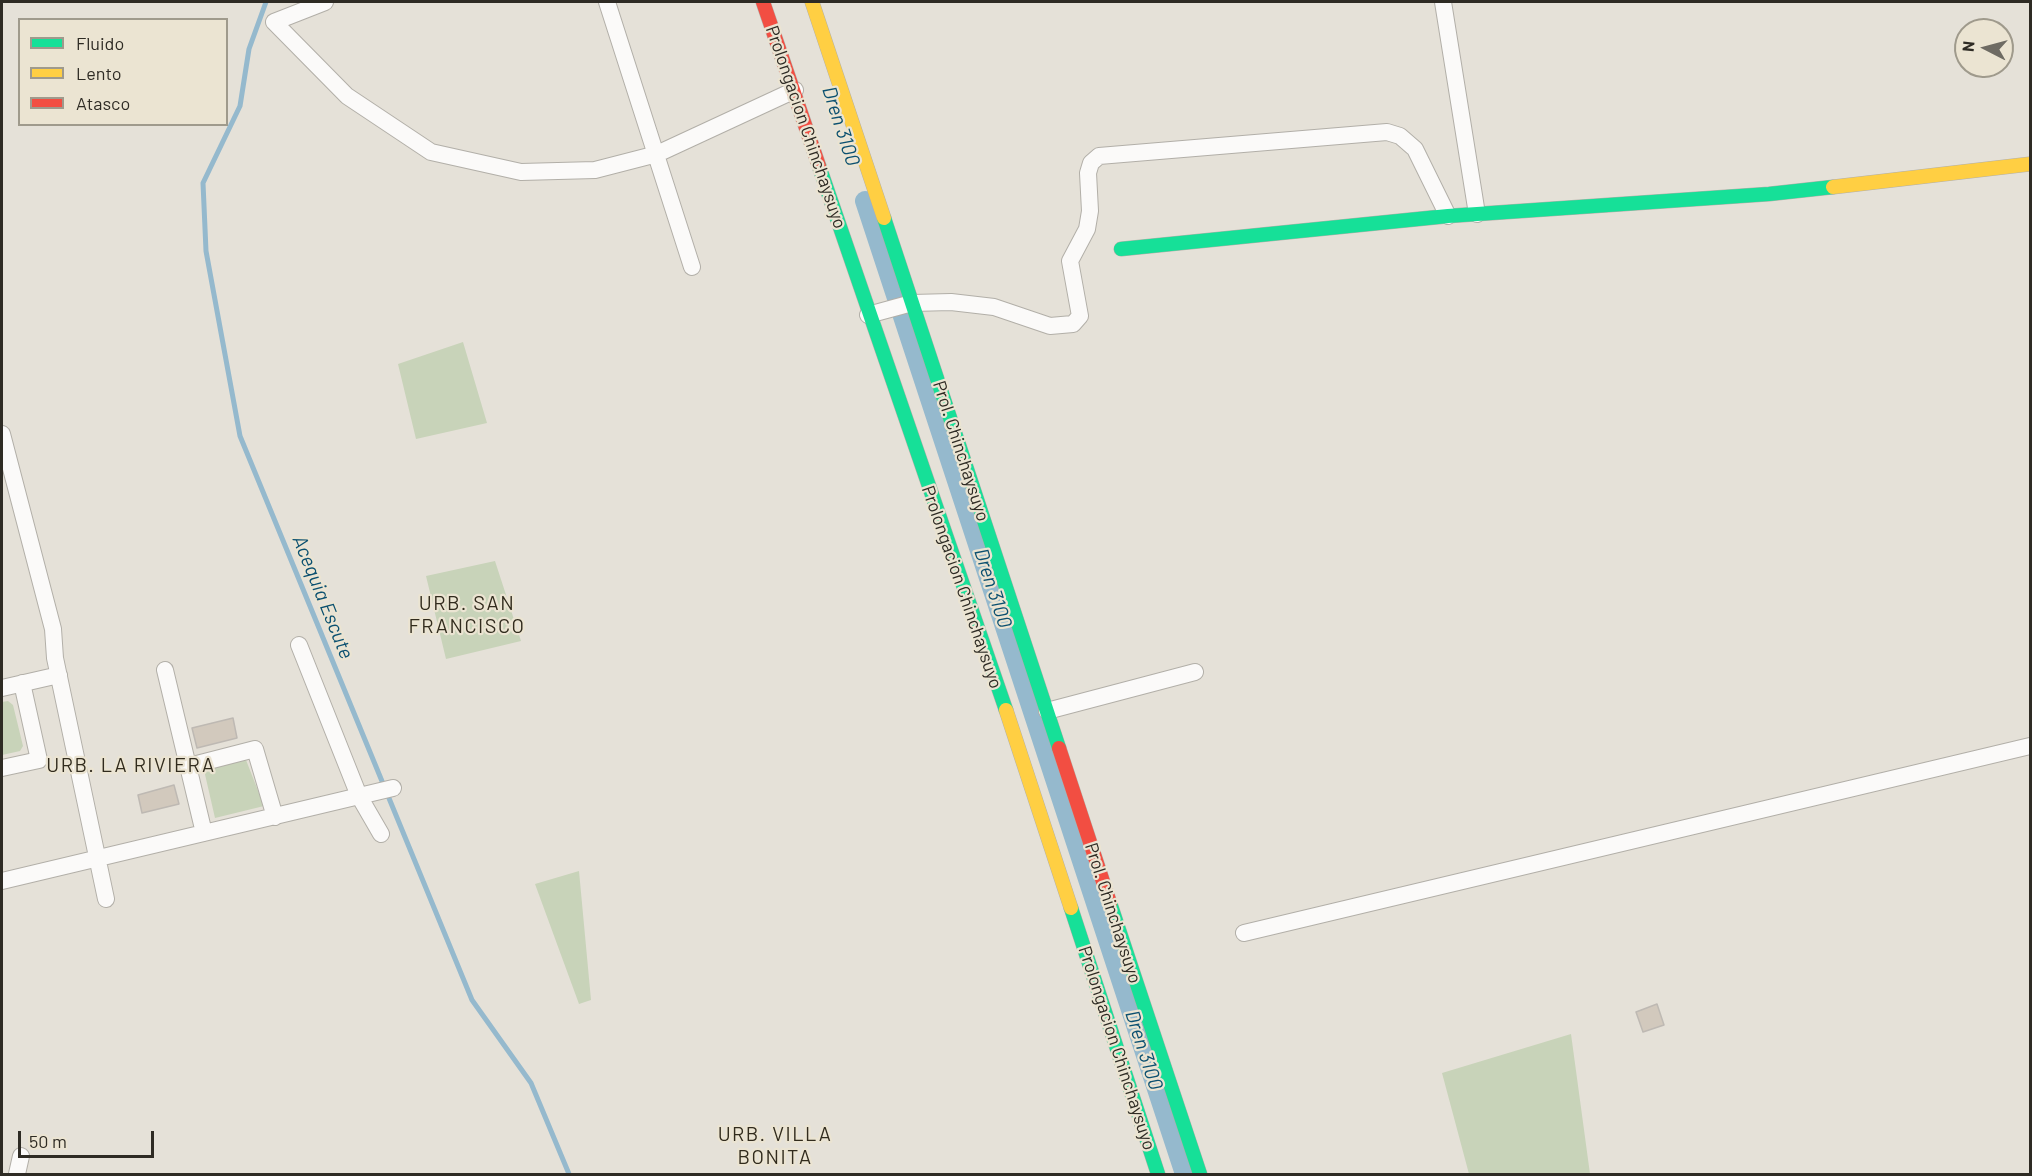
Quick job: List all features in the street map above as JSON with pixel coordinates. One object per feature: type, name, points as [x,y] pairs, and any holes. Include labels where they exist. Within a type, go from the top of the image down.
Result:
[{"type":"street","points":[[325,2],[274,22],[347,96],[430,152],[521,172],[595,170],[657,154],[795,90]]},
{"type":"street","points":[[607,2],[692,267]]},
{"type":"street","name":"Prolongacion Chinchaysuyo","points":[[763,2],[876,312],[1158,1174]]},
{"type":"street","name":"Prol. Chinchaysuyo","points":[[812,2],[909,304],[1200,1174]]},
{"type":"street","points":[[1443,2],[1477,214]]},
{"type":"street","points":[[876,312],[909,304],[951,302],[994,307],[1050,326],[1073,324],[1080,316],[1071,261],[1087,228],[1090,211],[1088,173],[1091,163],[1099,156],[1387,132],[1400,136],[1415,149],[1448,216]]},
{"type":"street","points":[[1121,249],[1448,216],[1769,194],[2031,164]]},
{"type":"street","points":[[2,434],[54,628],[59,675],[106,899]]},
{"type":"street","points":[[299,645],[359,796],[381,834]]},
{"type":"street","points":[[165,669],[204,832]]},
{"type":"street","points":[[1047,711],[1195,672]]},
{"type":"street","points":[[2,688],[59,675]]},
{"type":"street","points":[[2,768],[39,760],[22,683]]},
{"type":"street","points":[[1244,933],[2031,746]]},
{"type":"street","points":[[189,766],[255,749],[275,817]]},
{"type":"street","points":[[2,881],[99,860],[204,832],[385,790]]},
{"type":"street","points":[[17,1174],[21,1156]]},
{"type":"green space","points":[[463,342],[487,423],[416,439],[398,364]]},
{"type":"green space","points":[[495,561],[521,641],[446,659],[426,576]]},
{"type":"green space","points":[[8,701],[13,705],[23,746],[20,751],[2,755],[2,702]]},
{"type":"green space","points":[[246,760],[264,806],[215,818],[204,770]]},
{"type":"green space","points":[[579,871],[591,1000],[579,1004],[535,884]]},
{"type":"green space","points":[[1571,1034],[1590,1174],[1469,1174],[1442,1073]]},
{"type":"building","points":[[233,718],[237,738],[197,748],[192,728]]},
{"type":"building","points":[[174,785],[179,804],[142,813],[138,795]]},
{"type":"building","points":[[1657,1004],[1664,1025],[1643,1032],[1636,1012]]},
{"type":"waterway","name":"Acequia Escute","points":[[266,2],[249,49],[240,106],[203,183],[206,251],[240,436],[472,1000],[531,1083],[569,1174]]},
{"type":"waterway","name":"Dren 3100","points":[[865,201],[1185,1174]]},
{"type":"traffic: fast","points":[[819,166],[1006,710]]},
{"type":"traffic: fast","points":[[1121,249],[1448,216],[1769,194],[1833,187]]},
{"type":"traffic: fast","points":[[884,218],[1059,748]]},
{"type":"traffic: fast","points":[[1110,903],[1200,1174]]},
{"type":"traffic: fast","points":[[1071,908],[1158,1174]]},
{"type":"traffic: slow","points":[[812,2],[884,218]]},
{"type":"traffic: slow","points":[[1833,187],[2030,164]]},
{"type":"traffic: slow","points":[[1006,710],[1071,908]]},
{"type":"traffic: jam","points":[[763,2],[819,166]]},
{"type":"traffic: jam","points":[[1059,748],[1110,903]]},
{"type":"district","name":"URB. SAN FRANCISCO","points":[[467,614]]},
{"type":"district","name":"URB. LA RIVIERA","points":[[131,765]]},
{"type":"district","name":"URB. VILLA BONITA","points":[[775,1146]]}]
